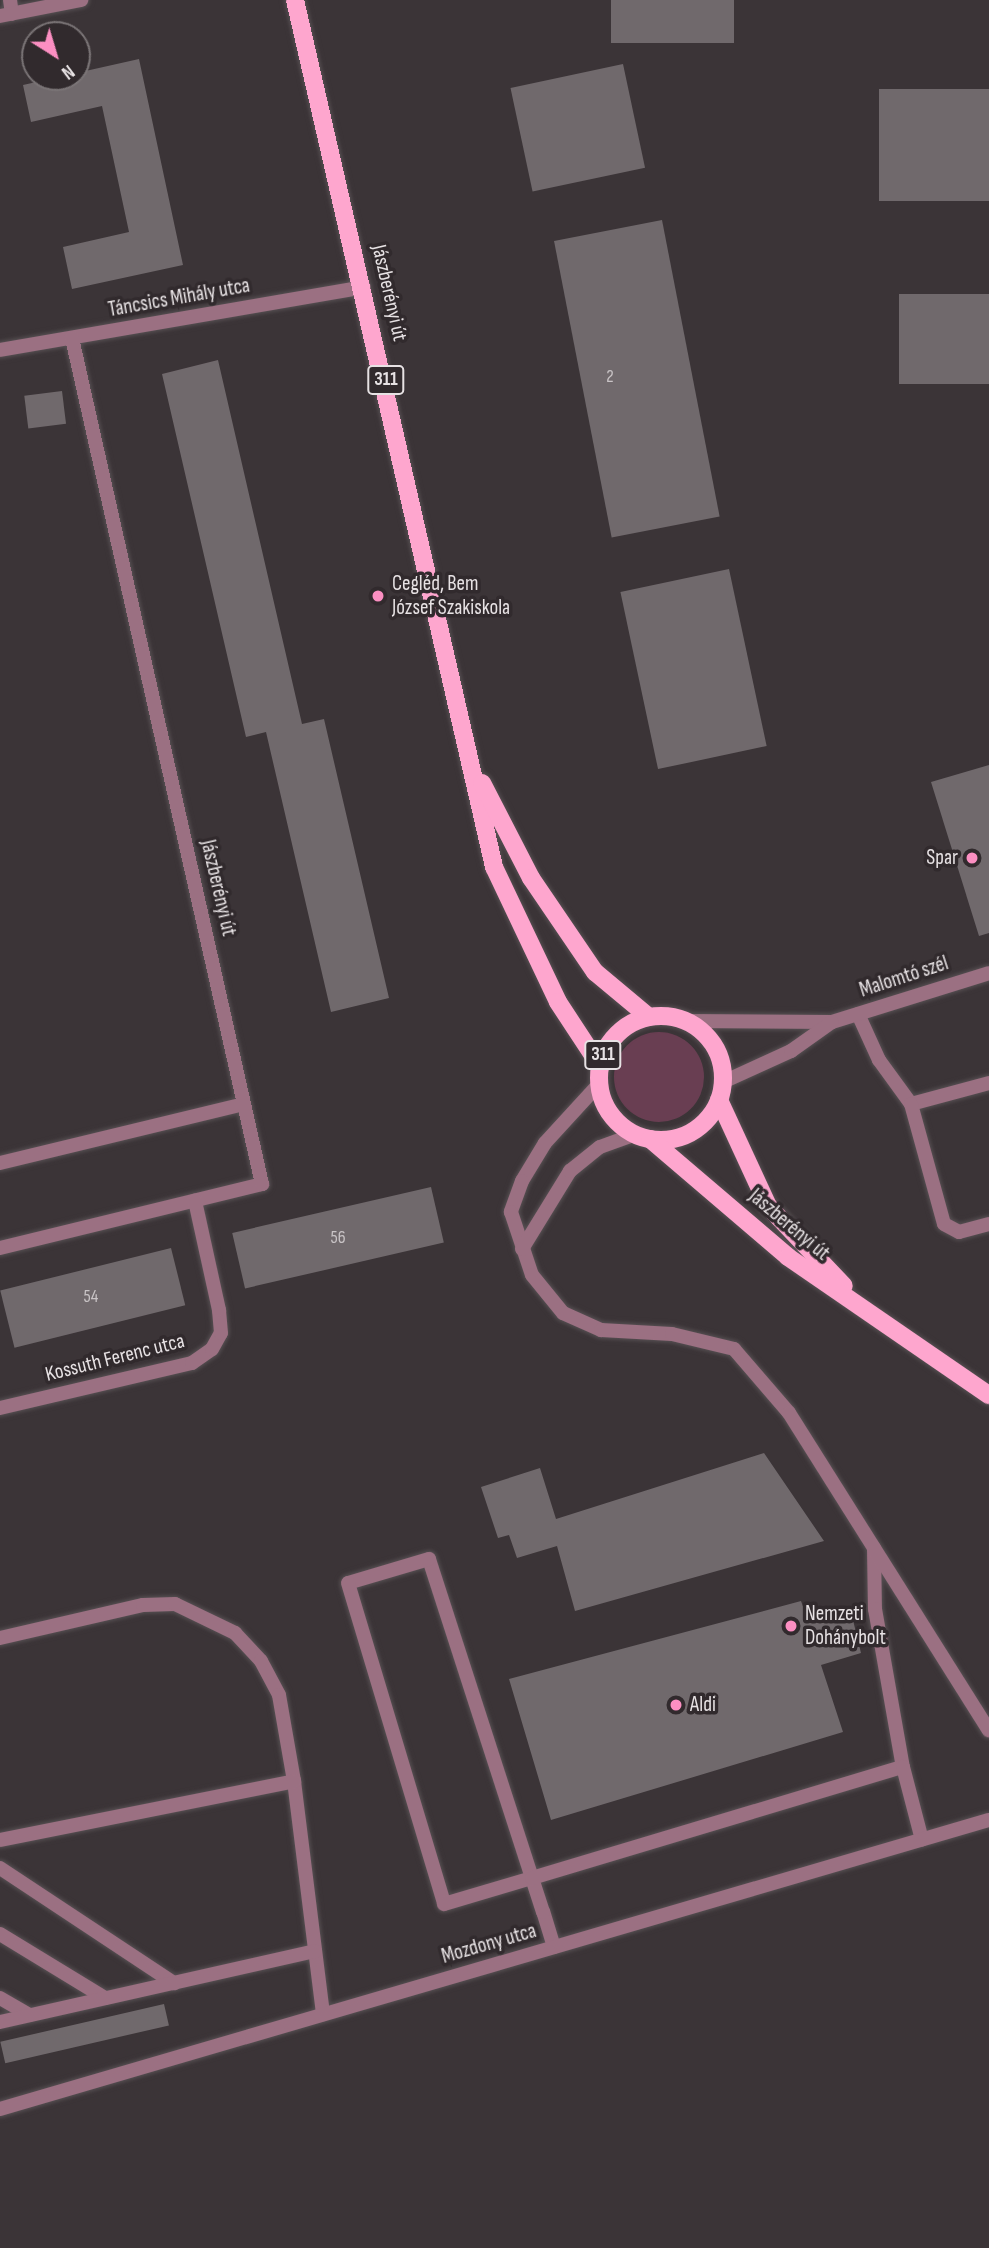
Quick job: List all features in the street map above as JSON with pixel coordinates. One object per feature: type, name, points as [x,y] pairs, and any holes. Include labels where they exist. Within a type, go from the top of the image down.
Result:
[{"type":"main road","name":"Jászberényi út","points":[[295,0],[365,287],[494,867],[558,1002],[600,1075]]},
{"type":"main road","name":"Jászberényi út","points":[[470,761],[531,878],[595,972],[649,1017]]},
{"type":"main road","points":[[643,1136],[695,1130],[719,1100],[723,1082],[712,1042],[686,1021],[649,1017]]},
{"type":"main road","name":"311","points":[[643,1136],[610,1114],[600,1075],[617,1034],[649,1017]]},
{"type":"main road","name":"Jászberényi út","points":[[719,1100],[768,1206],[904,1341]]},
{"type":"main road","name":"Jászberényi út","points":[[643,1136],[788,1257],[904,1341],[989,1395]]},
{"type":"street","points":[[7,10],[81,0]]},
{"type":"street","name":"Táncsics Mihály utca","points":[[0,350],[365,287]]},
{"type":"street","name":"Jászberényi út","points":[[0,1248],[261,1184],[72,338]]},
{"type":"street","name":"Malomtó szél","points":[[686,1021],[832,1022],[989,973]]},
{"type":"street","points":[[858,1014],[878,1060],[911,1104],[944,1224],[959,1232],[989,1224]]},
{"type":"street","name":"Malomtó szél","points":[[723,1082],[791,1051],[832,1022]]},
{"type":"street","points":[[600,1075],[545,1143],[522,1181],[511,1212],[532,1275],[563,1313],[601,1330],[672,1334],[734,1349],[789,1413],[989,1730]]},
{"type":"street","points":[[911,1104],[989,1083]]},
{"type":"street","points":[[0,1163],[243,1104]]},
{"type":"street","points":[[522,1249],[570,1171],[600,1147],[643,1136]]},
{"type":"street","name":"Kossuth Ferenc utca","points":[[0,1408],[192,1363],[212,1349],[221,1333],[219,1310],[195,1201]]},
{"type":"street","points":[[874,1548],[875,1609],[903,1767],[922,1840]]},
{"type":"street","points":[[554,1947],[532,1878],[429,1559],[348,1583],[444,1904],[532,1878],[903,1767]]},
{"type":"street","points":[[0,1638],[143,1605],[175,1604],[206,1615],[235,1633],[267,1672],[279,1695],[294,1781],[323,2014]]},
{"type":"street","points":[[0,1840],[294,1781]]},
{"type":"street","name":"Mozdony utca","points":[[0,2109],[989,1820]]},
{"type":"street","points":[[0,1868],[174,1983]]},
{"type":"street","points":[[0,1934],[105,1998]]},
{"type":"street","points":[[0,2022],[315,1951]]},
{"type":"street","points":[[0,1998],[30,2015]]},
{"type":"shaded area","points":[[659,1032],[676,1035],[691,1045],[701,1060],[704,1077],[701,1094],[691,1109],[676,1119],[659,1122],[642,1119],[627,1109],[617,1094],[614,1077],[617,1060],[627,1045],[642,1035]]},
{"type":"building","points":[[611,0],[734,0],[734,43],[611,43]]},
{"type":"building","points":[[139,59],[183,265],[72,289],[63,247],[129,232],[102,106],[31,122],[24,91],[91,91],[91,70]]},
{"type":"building","points":[[623,64],[645,168],[533,192],[511,88]]},
{"type":"building","points":[[879,89],[989,89],[989,201],[879,201]]},
{"type":"building","points":[[662,220],[720,516],[612,537],[554,241]]},
{"type":"building","points":[[899,294],[989,294],[989,384],[899,384]]},
{"type":"building","points":[[218,360],[302,724],[324,719],[389,998],[331,1012],[266,732],[246,737],[162,374]]},
{"type":"building","points":[[62,391],[66,424],[28,428],[24,396]]},
{"type":"building","points":[[729,569],[767,746],[658,769],[620,592]]},
{"type":"building","name":"Spar","points":[[989,765],[989,933],[979,936],[931,782]]},
{"type":"building","points":[[431,1187],[444,1243],[245,1288],[232,1233]]},
{"type":"building","points":[[171,1248],[185,1305],[15,1348],[0,1291]]},
{"type":"building","points":[[764,1453],[824,1541],[575,1611],[557,1546],[517,1558],[509,1535],[498,1538],[481,1487],[540,1468],[556,1519]]},
{"type":"building","name":"Aldi","points":[[801,1601],[806,1615],[829,1608],[852,1616],[861,1653],[821,1665],[843,1732],[551,1820],[509,1679]]},
{"type":"building","points":[[164,2004],[169,2025],[5,2063],[0,2042]]},
{"type":"place","name":"Cegléd, Bem József Szakiskola","points":[[378,596]]},
{"type":"place","name":"Spar","points":[[972,858]]},
{"type":"place","name":"Nemzeti Dohánybolt","points":[[791,1626]]},
{"type":"place","name":"Aldi","points":[[676,1705]]}]
